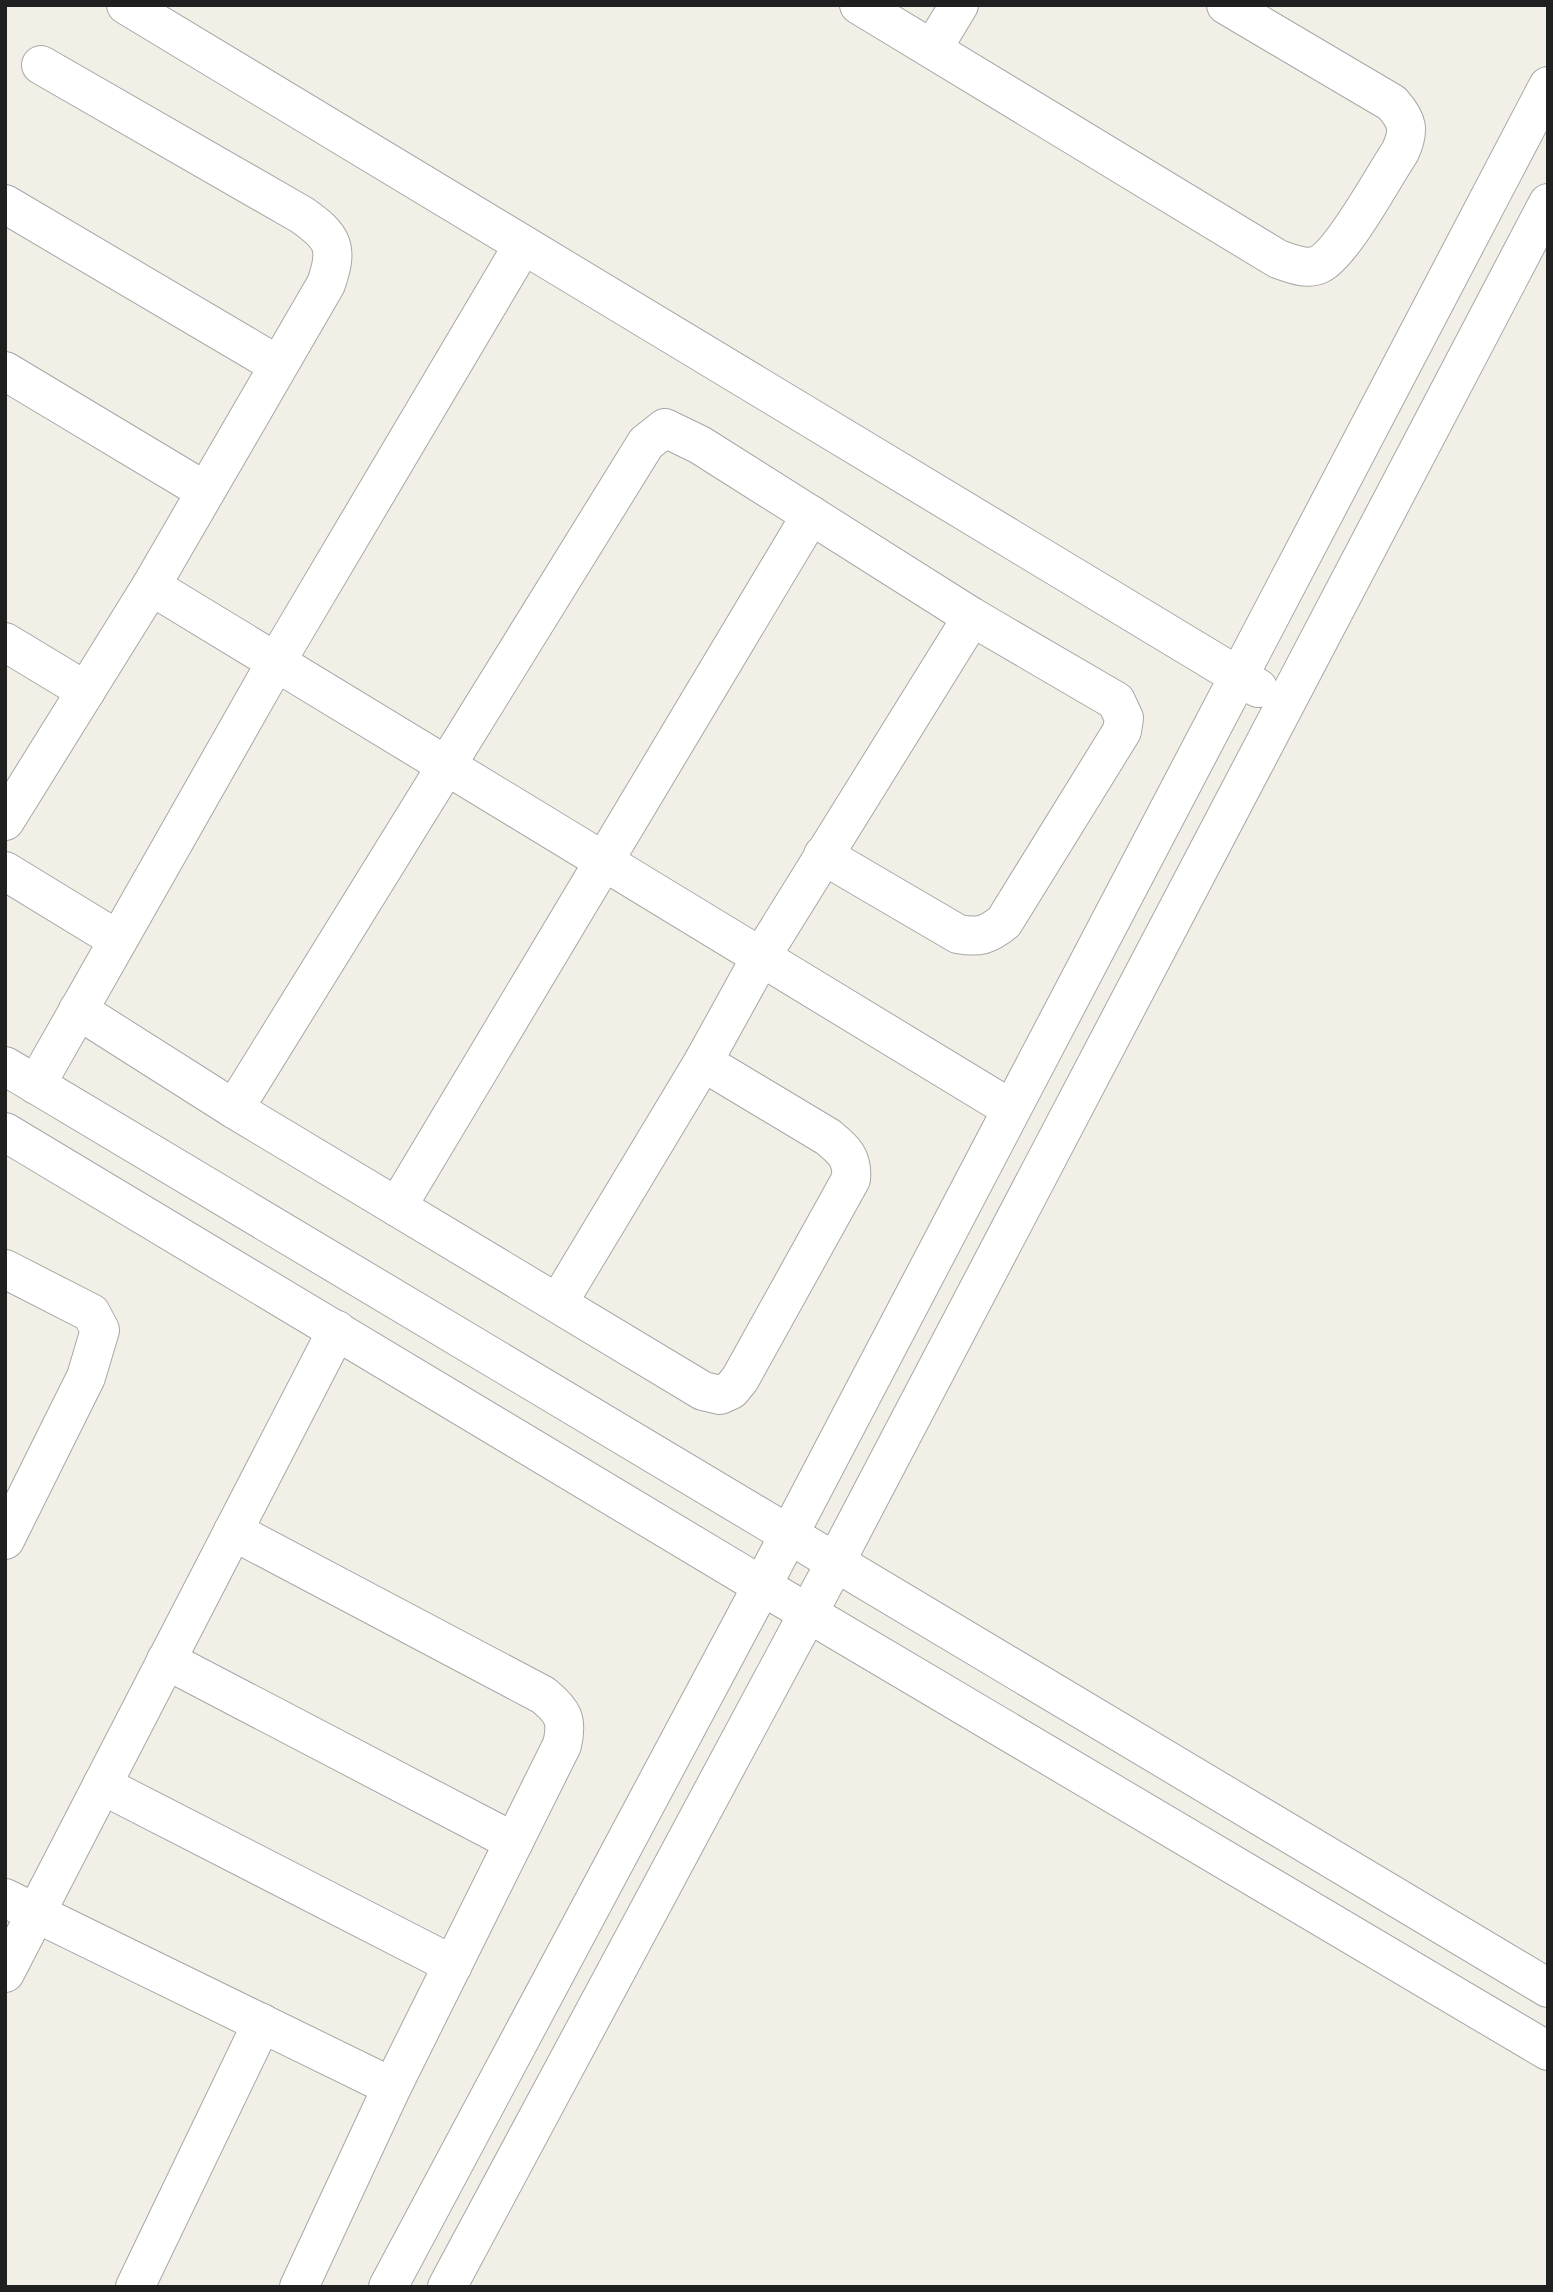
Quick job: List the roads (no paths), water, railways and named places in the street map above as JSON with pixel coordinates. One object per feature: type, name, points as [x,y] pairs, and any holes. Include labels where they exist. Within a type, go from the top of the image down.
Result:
[{"type":"street","points":[[126,5],[1237,677],[1285,703]]},
{"type":"street","points":[[859,5],[1278,259],[1298,266],[1318,265],[1336,251],[1400,152],[1408,135],[1406,118],[1392,103],[1226,5]]},
{"type":"street","points":[[933,48],[959,5]]},
{"type":"street","points":[[6,816],[151,586],[326,284],[332,265],[332,244],[321,229],[41,65]]},
{"type":"street","points":[[388,2287],[762,1586],[1548,86]]},
{"type":"street","points":[[447,2287],[806,1612],[835,1563],[1548,203]]},
{"type":"street","points":[[5,205],[278,365]]},
{"type":"street","points":[[523,245],[275,662],[79,1010],[21,1075],[1548,1988]]},
{"type":"street","points":[[5,371],[205,491]]},
{"type":"street","points":[[234,1109],[444,765],[646,443],[664,428],[682,434],[972,617],[1116,701],[1124,718],[1122,731],[1004,922],[989,934],[974,937],[958,934],[824,855]]},
{"type":"street","points":[[397,1207],[811,515]]},
{"type":"street","points":[[151,586],[1011,1109]]},
{"type":"street","points":[[558,1303],[703,1062],[761,957],[972,617]]},
{"type":"street","points":[[5,642],[86,691]]},
{"type":"street","points":[[5,871],[118,940]]},
{"type":"street","points":[[79,1010],[234,1109],[703,1391],[720,1395],[731,1390],[740,1379],[851,1179],[853,1164],[845,1150],[828,1137],[703,1062]]},
{"type":"street","points":[[5,1132],[762,1586],[1548,2051]]},
{"type":"street","points":[[5,1269],[91,1313],[100,1330],[86,1377],[5,1540]]},
{"type":"street","points":[[5,1973],[20,1906],[102,1785],[337,1330]]},
{"type":"street","points":[[233,1531],[543,1695],[561,1710],[567,1725],[562,1745],[393,2087],[299,2287]]},
{"type":"street","points":[[166,1660],[514,1842]]},
{"type":"street","points":[[102,1785],[453,1965]]},
{"type":"street","points":[[20,1906],[393,2087]]},
{"type":"street","points":[[135,2287],[262,2023]]}]
